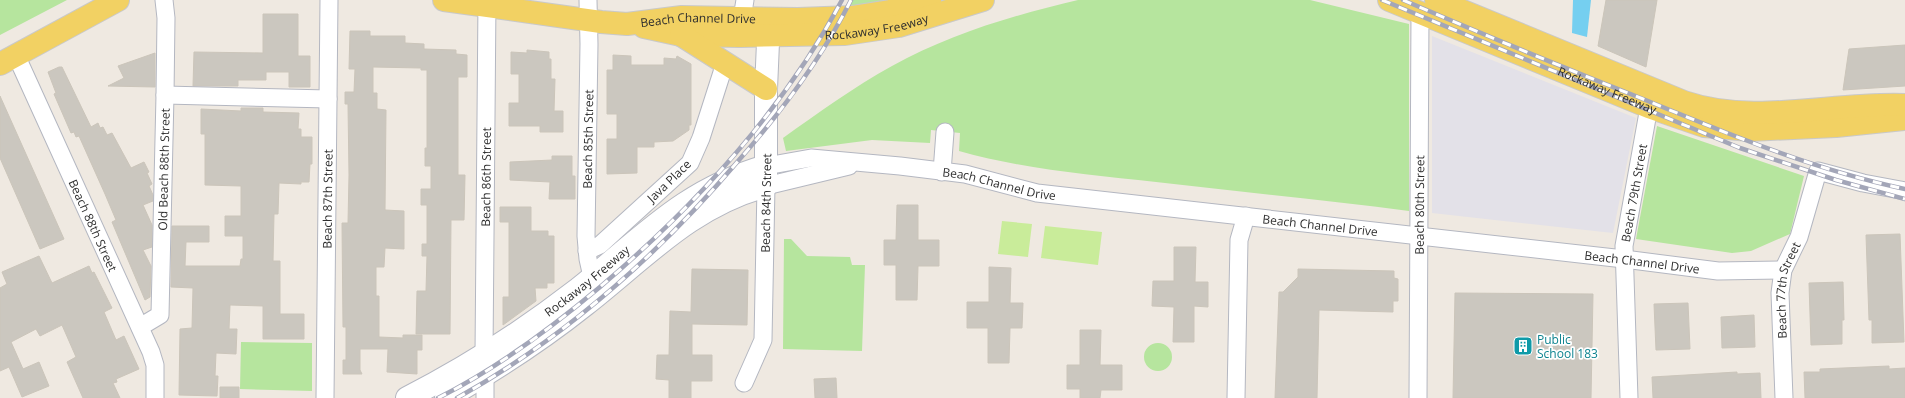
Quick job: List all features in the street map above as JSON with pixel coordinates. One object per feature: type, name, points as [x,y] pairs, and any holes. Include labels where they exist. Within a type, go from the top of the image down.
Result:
[{"type":"main road","points":[[8,59],[118,0]]},
{"type":"main road","name":"Beach Channel Drive","points":[[444,0],[589,10],[627,24],[681,35],[742,18]]},
{"type":"main road","name":"Rockaway Freeway","points":[[768,27],[890,11],[930,0]]},
{"type":"main road","name":"Rockaway Freeway","points":[[768,27],[845,34],[882,30],[918,21],[983,0]]},
{"type":"main road","name":"Rockaway Freeway","points":[[1389,0],[1428,6],[1700,107],[1717,111],[1742,113],[1835,117]]},
{"type":"main road","name":"Rockaway Freeway","points":[[1428,6],[1649,107],[1694,124],[1726,129],[1750,130],[1835,117]]},
{"type":"main road","name":"Beach Channel Drive","points":[[627,24],[682,17],[742,18],[768,27]]},
{"type":"main road","points":[[681,35],[766,89]]},
{"type":"main road","points":[[1835,117],[1905,104]]},
{"type":"main road","points":[[1835,117],[1905,119]]},
{"type":"street","name":"Old Beach 88th Street","points":[[140,327],[160,315],[166,18],[164,0]]},
{"type":"street","name":"Beach 87th Street","points":[[325,398],[329,0]]},
{"type":"street","name":"Beach 86th Street","points":[[485,398],[487,3]]},
{"type":"street","name":"Beach 80th Street","points":[[1418,398],[1420,236],[1428,6]]},
{"type":"street","name":"Beach 85th Street","points":[[589,10],[587,251],[592,277]]},
{"type":"street","name":"Beach 84th Street","points":[[744,383],[763,340],[768,27]]},
{"type":"street","name":"Beach 88th Street","points":[[8,59],[151,352],[155,365],[155,398]]},
{"type":"street","name":"Java Place","points":[[587,251],[600,245],[690,163],[700,143],[725,63]]},
{"type":"street","points":[[165,95],[328,98]]},
{"type":"street","name":"Beach 79th Street","points":[[1629,398],[1624,259],[1626,228],[1649,107]]},
{"type":"street","points":[[942,172],[945,132]]},
{"type":"street","name":"Beach Channel Drive","points":[[766,176],[859,163],[900,166],[980,178],[1037,192],[1624,259],[1718,272],[1783,270]]},
{"type":"street","name":"Beach 77th Street","points":[[1784,398],[1780,293],[1783,270],[1799,237],[1818,170],[1863,183],[1905,191]]},
{"type":"street","name":"Rockaway Freeway","points":[[446,398],[543,315],[592,277],[654,224],[688,200],[736,176],[766,176]]},
{"type":"street","name":"Rockaway Freeway","points":[[407,398],[527,348],[572,315],[652,248],[690,220],[729,199],[766,176]]},
{"type":"street","points":[[1236,398],[1239,240],[1246,216]]},
{"type":"shaded area","points":[[1432,36],[1636,118],[1613,233],[1432,213]]},
{"type":"green space","points":[[0,0],[67,0],[0,35]]},
{"type":"green space","points":[[851,0],[893,0],[847,9]]},
{"type":"green space","points":[[1078,0],[1310,0],[1409,24],[1409,211],[1081,174],[1032,167],[959,151],[960,133],[931,130],[930,143],[872,140],[786,151],[783,138],[836,100],[892,66],[959,35],[1006,19]]},
{"type":"green space","points":[[1657,126],[1804,176],[1790,234],[1751,251],[1732,253],[1636,239]]},
{"type":"green space","points":[[1002,221],[1032,224],[1028,257],[998,254]]},
{"type":"green space","points":[[1045,226],[1102,232],[1098,265],[1041,258]]},
{"type":"green space","points":[[784,239],[791,239],[807,256],[850,257],[852,265],[865,265],[862,351],[783,349]]},
{"type":"green space","points":[[241,342],[312,343],[312,391],[240,389]]},
{"type":"green space","points":[[1158,343],[1168,347],[1172,357],[1168,367],[1158,371],[1148,367],[1144,357],[1148,347]]},
{"type":"water","points":[[1573,0],[1591,0],[1587,37],[1572,33]]},
{"type":"building","points":[[1606,0],[1657,0],[1646,67],[1598,46]]},
{"type":"building","points":[[263,14],[298,14],[298,56],[310,56],[310,87],[289,87],[289,72],[266,72],[266,80],[238,80],[238,86],[193,86],[194,52],[263,53]]},
{"type":"building","points":[[350,31],[370,31],[370,36],[405,36],[405,43],[424,44],[424,49],[456,50],[456,54],[467,55],[467,77],[458,77],[458,175],[465,175],[464,220],[451,220],[450,334],[416,334],[417,291],[426,291],[427,256],[422,256],[422,244],[427,244],[427,205],[421,205],[421,189],[431,189],[431,166],[425,166],[425,148],[427,148],[427,70],[421,70],[421,68],[373,67],[373,93],[377,93],[377,109],[386,110],[385,210],[404,211],[404,249],[385,248],[384,267],[376,267],[376,296],[379,296],[379,337],[403,338],[403,335],[422,335],[422,350],[417,350],[417,374],[387,372],[388,349],[360,349],[360,370],[362,374],[343,374],[343,360],[346,360],[346,327],[343,327],[342,223],[348,223],[349,175],[348,104],[345,104],[345,92],[354,92],[355,69],[349,69]]},
{"type":"building","points":[[1905,45],[1905,86],[1843,90],[1849,49]]},
{"type":"building","points":[[527,50],[549,52],[549,59],[551,59],[551,79],[555,79],[554,111],[563,111],[563,132],[540,132],[540,126],[509,126],[509,103],[519,103],[519,74],[511,74],[511,52],[527,53]]},
{"type":"building","points":[[155,53],[155,87],[108,86],[124,78],[118,66]]},
{"type":"building","points":[[613,55],[631,56],[631,65],[664,65],[664,58],[676,59],[677,56],[691,64],[691,125],[689,125],[689,130],[673,141],[654,142],[654,147],[637,147],[637,173],[607,174],[607,139],[617,139],[617,114],[607,114],[607,70],[613,70]]},
{"type":"building","points":[[62,67],[91,127],[98,123],[100,128],[103,127],[107,135],[112,133],[131,168],[144,162],[149,172],[147,173],[152,184],[149,186],[153,195],[153,201],[143,205],[152,225],[152,247],[143,250],[151,266],[150,297],[145,300],[112,222],[116,220],[105,194],[79,136],[76,137],[74,132],[71,133],[54,94],[56,93],[48,72]]},
{"type":"building","points":[[0,96],[64,239],[40,249],[0,158]]},
{"type":"building","points":[[241,108],[263,108],[263,112],[299,113],[298,129],[301,129],[301,137],[312,137],[312,164],[310,164],[309,182],[301,182],[301,184],[279,183],[278,214],[274,214],[273,261],[280,261],[280,314],[304,314],[304,339],[263,339],[263,306],[230,305],[229,329],[237,329],[236,354],[216,353],[215,376],[218,376],[217,396],[179,395],[180,329],[192,328],[193,288],[171,287],[172,226],[209,226],[209,242],[186,242],[185,266],[240,266],[241,259],[243,259],[243,236],[225,236],[225,216],[241,216],[241,186],[205,185],[205,134],[201,134],[201,109],[241,111]]},
{"type":"building","points":[[552,156],[572,156],[572,176],[575,176],[575,199],[549,199],[550,182],[510,180],[510,162],[552,160]]},
{"type":"building","points":[[897,205],[918,205],[918,240],[939,240],[939,266],[918,266],[917,300],[896,300],[896,265],[884,265],[884,240],[896,240]]},
{"type":"building","points":[[500,207],[531,207],[531,231],[548,231],[548,236],[554,236],[554,283],[547,283],[547,288],[535,288],[536,301],[503,325],[503,297],[509,297],[509,222],[500,222]]},
{"type":"building","points":[[1900,234],[1904,342],[1872,343],[1872,320],[1869,320],[1866,235]]},
{"type":"building","points":[[1174,247],[1196,247],[1195,282],[1208,282],[1208,307],[1194,306],[1194,342],[1173,342],[1174,307],[1152,306],[1153,281],[1174,281]]},
{"type":"building","points":[[39,256],[52,283],[89,266],[92,273],[94,272],[112,308],[104,312],[116,340],[124,336],[139,369],[116,379],[117,382],[113,383],[120,398],[83,398],[67,362],[76,357],[62,325],[40,336],[36,329],[11,342],[23,369],[39,362],[49,386],[22,397],[9,367],[0,371],[0,288],[7,284],[2,272]]},
{"type":"building","points":[[989,267],[1011,268],[1010,303],[1023,303],[1022,328],[1010,328],[1009,363],[988,363],[988,328],[967,328],[967,302],[989,302]]},
{"type":"building","points":[[692,269],[748,270],[747,325],[692,324],[692,355],[712,355],[712,381],[691,381],[691,398],[669,398],[669,380],[656,379],[657,355],[669,355],[670,311],[691,312]]},
{"type":"building","points":[[1298,269],[1394,271],[1394,278],[1398,279],[1398,301],[1393,301],[1393,312],[1319,310],[1317,398],[1275,398],[1279,292],[1283,292],[1298,277]]},
{"type":"building","points":[[1843,282],[1844,320],[1842,320],[1842,344],[1811,345],[1809,283]]},
{"type":"building","name":"Public School 183","points":[[1455,293],[1593,294],[1591,398],[1453,398]]},
{"type":"building","points":[[1688,303],[1690,349],[1656,350],[1654,304]]},
{"type":"building","points":[[1754,315],[1755,347],[1722,348],[1721,317]]},
{"type":"building","points":[[1080,330],[1101,330],[1100,365],[1122,365],[1122,390],[1101,390],[1100,398],[1080,398],[1080,389],[1067,389],[1067,365],[1080,365]]},
{"type":"building","points":[[1889,366],[1889,369],[1905,368],[1905,398],[1805,398],[1804,372],[1820,372],[1820,369]]},
{"type":"building","points":[[1737,372],[1737,374],[1760,373],[1761,398],[1653,398],[1652,377]]},
{"type":"building","points":[[836,378],[837,398],[815,398],[814,379]]},
{"type":"building","points":[[220,387],[239,387],[239,398],[220,398]]},
{"type":"railway","points":[[438,398],[460,387],[502,361],[542,333],[600,287],[670,224],[703,190],[765,118],[819,41],[842,0]]},
{"type":"railway","points":[[457,398],[535,349],[573,321],[643,261],[676,228],[739,160],[786,103],[827,43],[851,0]]},
{"type":"railway","points":[[1382,0],[1740,148],[1836,180],[1905,199]]},
{"type":"railway","points":[[1403,0],[1552,63],[1740,138],[1838,172],[1905,189]]},
{"type":"place","name":"Public School 183","points":[[1523,346]]}]
